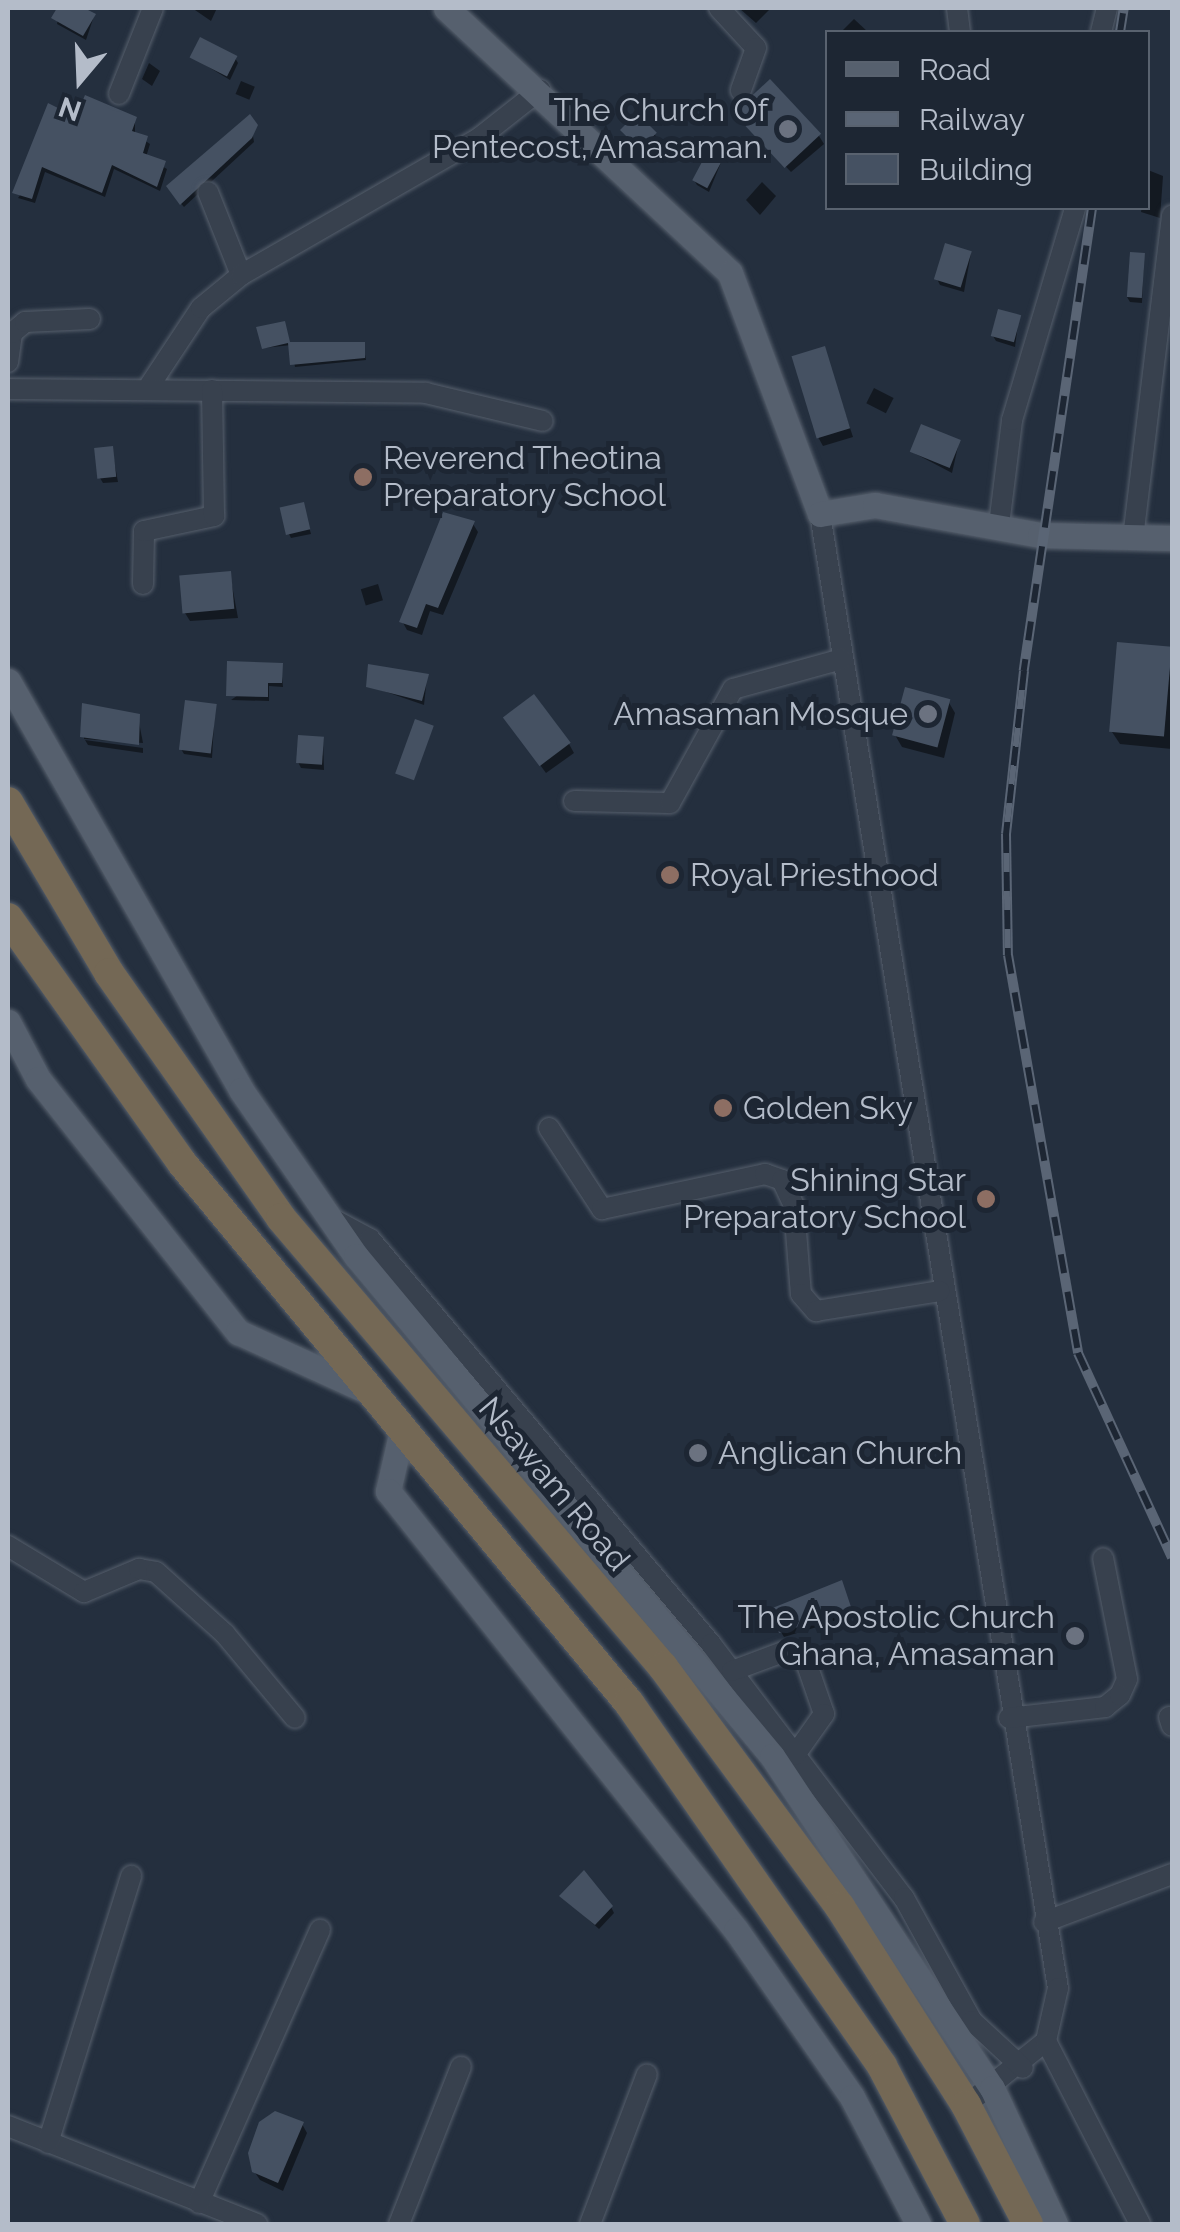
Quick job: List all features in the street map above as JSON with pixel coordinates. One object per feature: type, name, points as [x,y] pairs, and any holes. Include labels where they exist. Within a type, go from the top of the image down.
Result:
[{"type":"highway","name":"Nsawam Road","points":[[8,802],[109,972],[281,1218],[663,1667],[979,2097],[1028,2224]]},
{"type":"highway","points":[[8,918],[135,1103],[640,1718],[882,2066],[965,2224]]},
{"type":"main road","points":[[446,8],[540,90],[730,273],[820,514],[875,506],[999,526],[1172,538]]},
{"type":"main road","points":[[8,681],[148,940],[328,1216],[772,1756],[1055,2224]]},
{"type":"main road","points":[[8,1022],[38,1079],[238,1332],[369,1392]]},
{"type":"main road","points":[[402,1430],[388,1491],[736,1930],[852,2097],[918,2224]]},
{"type":"street","points":[[118,94],[153,8]]},
{"type":"street","points":[[720,8],[756,48],[741,90]]},
{"type":"street","points":[[150,385],[201,308],[241,275],[478,138],[540,90]]},
{"type":"street","points":[[208,192],[241,275]]},
{"type":"street","points":[[999,526],[1012,420],[1074,210]]},
{"type":"street","points":[[1133,538],[1166,304],[1172,215]]},
{"type":"street","points":[[8,362],[12,333],[25,322],[90,320]]},
{"type":"street","points":[[8,389],[150,385],[212,390],[426,393],[543,421]]},
{"type":"street","points":[[143,584],[144,531],[214,516],[212,390]]},
{"type":"street","points":[[820,514],[1009,1718],[1058,1988],[1046,2041],[1023,2068],[979,2097]]},
{"type":"street","points":[[574,801],[670,803],[734,689],[842,658]]},
{"type":"street","points":[[549,1128],[602,1209],[765,1174],[782,1180],[794,1206],[801,1294],[816,1311],[940,1290]]},
{"type":"street","points":[[328,1216],[370,1239],[732,1672],[904,1898],[972,2021],[1023,2068]]},
{"type":"street","points":[[8,1546],[84,1592],[139,1569],[156,1572],[225,1634],[295,1718]]},
{"type":"street","points":[[1009,1718],[1104,1706],[1120,1695],[1128,1679],[1102,1558]]},
{"type":"street","points":[[732,1672],[783,1652],[806,1659],[824,1714],[795,1754]]},
{"type":"street","points":[[1044,1922],[1172,1874]]},
{"type":"street","points":[[48,2143],[131,1876]]},
{"type":"street","points":[[199,2203],[320,1930]]},
{"type":"street","points":[[1046,2041],[1140,2224]]},
{"type":"street","points":[[399,2224],[460,2067]]},
{"type":"street","points":[[590,2224],[647,2074]]},
{"type":"street","points":[[8,2126],[257,2224]]},
{"type":"building","points":[[57,8],[84,8],[96,14],[83,36],[51,18]]},
{"type":"building","points":[[200,37],[237,56],[227,77],[190,57]]},
{"type":"building","points":[[770,79],[821,134],[785,168],[733,113]]},
{"type":"building","points":[[85,95],[137,117],[132,131],[148,136],[143,153],[166,161],[157,187],[112,165],[102,193],[42,167],[32,199],[12,193],[48,103],[76,117]]},
{"type":"building","points":[[637,113],[657,133],[640,150],[620,130]]},
{"type":"building","points":[[250,114],[258,125],[252,138],[180,205],[166,186]]},
{"type":"building","points":[[711,145],[726,153],[707,188],[692,180]]},
{"type":"building","points":[[945,243],[972,251],[961,288],[934,279]]},
{"type":"building","points":[[1130,252],[1145,253],[1142,298],[1127,297]]},
{"type":"building","points":[[998,309],[1021,315],[1014,342],[991,336]]},
{"type":"building","points":[[285,321],[290,342],[365,342],[365,358],[290,365],[288,343],[262,349],[256,327]]},
{"type":"building","points":[[825,346],[850,428],[817,438],[792,356]]},
{"type":"building","points":[[921,424],[961,440],[950,468],[910,452]]},
{"type":"building","points":[[113,446],[116,477],[97,479],[94,448]]},
{"type":"building","points":[[304,502],[310,529],[286,535],[280,508]]},
{"type":"building","points":[[443,512],[475,521],[438,608],[426,604],[417,628],[399,622]]},
{"type":"building","points":[[231,571],[234,609],[183,613],[179,576]]},
{"type":"building","points":[[1117,642],[1172,647],[1164,736],[1109,732]]},
{"type":"building","points":[[227,661],[283,663],[282,683],[268,683],[268,697],[226,696]]},
{"type":"building","points":[[368,664],[429,674],[422,701],[366,687]]},
{"type":"building","points":[[905,687],[950,699],[937,747],[892,735]]},
{"type":"building","points":[[534,694],[571,743],[540,766],[503,717]]},
{"type":"building","points":[[185,700],[217,704],[211,754],[179,750]]},
{"type":"building","points":[[82,703],[140,714],[139,745],[80,737]]},
{"type":"building","points":[[415,719],[434,726],[414,780],[395,774]]},
{"type":"building","points":[[298,735],[324,737],[322,765],[296,763]]},
{"type":"building","points":[[842,1580],[852,1610],[779,1633],[770,1609]]},
{"type":"building","points":[[584,1870],[613,1906],[595,1925],[559,1896]]},
{"type":"building","points":[[275,2111],[304,2122],[278,2183],[252,2172],[248,2153],[259,2122]]},
{"type":"railway","points":[[1120,30],[1124,8]]},
{"type":"railway","points":[[1092,210],[1024,671],[1006,834],[1008,955],[1078,1353],[1172,1557]]},
{"type":"place","name":"The Church Of Pentecost, Amasaman.","points":[[788,129]]},
{"type":"place","name":"Reverend Theotina Preparatory School","points":[[363,477]]},
{"type":"place","name":"Amasaman Mosque","points":[[928,714]]},
{"type":"place","name":"Royal Priesthood","points":[[670,875]]},
{"type":"place","name":"Golden Sky","points":[[723,1108]]},
{"type":"place","name":"Shining Star Preparatory School","points":[[986,1199]]},
{"type":"place","name":"Anglican Church","points":[[698,1453]]},
{"type":"place","name":"The Apostolic Church Ghana, Amasaman","points":[[1075,1636]]}]
